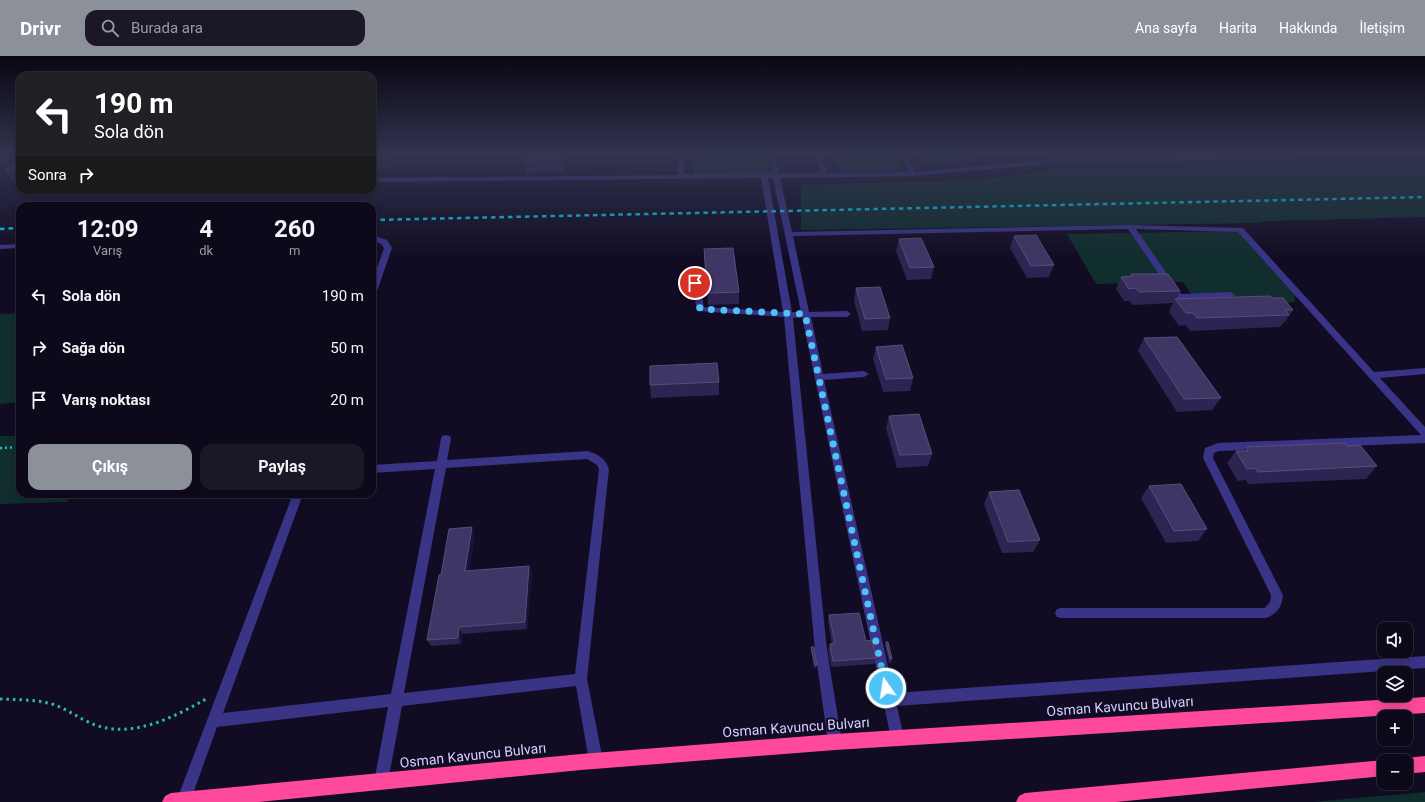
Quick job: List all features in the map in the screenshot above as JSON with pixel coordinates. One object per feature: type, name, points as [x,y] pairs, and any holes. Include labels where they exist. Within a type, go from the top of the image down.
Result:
[{"type":"highway","name":"Osman Kavuncu Bulvarı","points":[[177,801],[596,761],[835,742],[1425,705]]},
{"type":"highway","points":[[1413,765],[1425,764]]},
{"type":"highway","points":[[1025,802],[1377,769]]},
{"type":"street","points":[[766,189],[788,315],[821,656],[835,742]]},
{"type":"street","points":[[778,189],[897,738]]},
{"type":"street","points":[[788,234],[1130,227],[1240,230],[1425,433]]},
{"type":"street","points":[[1130,227],[1179,296],[1231,295]]},
{"type":"street","points":[[376,239],[384,242],[388,248],[376,282]]},
{"type":"street","points":[[0,247],[16,246]]},
{"type":"street","points":[[693,270],[700,309],[788,315],[847,314]]},
{"type":"street","points":[[1372,375],[1425,371]]},
{"type":"street","points":[[819,377],[864,374]]},
{"type":"street","points":[[381,782],[446,439]]},
{"type":"street","points":[[1061,613],[1266,613],[1272,610],[1275,605],[1277,595],[1208,458],[1208,451],[1218,447],[1425,439]]},
{"type":"street","points":[[376,470],[588,455],[597,458],[603,465],[604,469],[582,678],[596,761]]},
{"type":"street","points":[[177,801],[213,721],[296,498]]},
{"type":"street","points":[[889,700],[1425,662]]},
{"type":"street","points":[[213,721],[582,678]]},
{"type":"path","points":[[0,448],[16,447]]},
{"type":"path","points":[[0,699],[47,703],[102,727],[118,729],[150,724],[166,719],[225,688]]},
{"type":"green space","points":[[801,189],[1425,189],[1425,217],[1268,221],[1257,223],[801,230]]},
{"type":"green space","points":[[1242,231],[1295,293],[1295,301],[1283,305],[1241,300],[1227,294],[1191,294],[1183,282],[1096,284],[1067,234]]},
{"type":"green space","points":[[16,313],[16,402],[0,404],[0,314]]},
{"type":"green space","points":[[0,436],[16,436],[16,498],[70,498],[67,502],[0,504]]},
{"type":"green space","points":[[1425,792],[1425,802],[1313,802]]},
{"type":"building","points":[[1036,235],[1054,265],[1031,266],[1014,236]]},
{"type":"building","points":[[921,238],[934,267],[910,268],[899,239]]},
{"type":"building","points":[[733,248],[739,292],[708,293],[704,249]]},
{"type":"building","points":[[1131,274],[1168,274],[1180,291],[1139,292],[1136,288],[1129,289],[1121,277],[1132,276]]},
{"type":"building","points":[[880,287],[890,318],[865,319],[856,288]]},
{"type":"building","points":[[1270,296],[1272,298],[1283,298],[1293,310],[1285,310],[1289,315],[1197,318],[1193,313],[1186,313],[1175,299]]},
{"type":"building","points":[[1177,337],[1221,398],[1184,399],[1144,338]]},
{"type":"building","points":[[902,345],[913,378],[886,379],[876,347]]},
{"type":"building","points":[[717,363],[719,382],[650,385],[650,366]]},
{"type":"building","points":[[919,414],[932,454],[900,455],[889,416]]},
{"type":"building","points":[[1345,443],[1347,446],[1360,445],[1377,466],[1258,472],[1255,468],[1247,469],[1236,451],[1248,451],[1246,447]]},
{"type":"building","points":[[1181,484],[1207,529],[1174,531],[1149,486]]},
{"type":"building","points":[[1019,490],[1040,540],[1008,542],[989,492]]},
{"type":"building","points":[[472,527],[465,571],[529,566],[525,622],[459,627],[458,638],[427,640],[449,529]]},
{"type":"building","points":[[859,613],[866,641],[872,640],[876,658],[833,661],[830,644],[835,643],[829,615]]},
{"type":"building","points":[[886,642],[888,642],[892,659],[890,659]]},
{"type":"building","points":[[811,647],[814,647],[817,665],[815,665]]},
{"type":"railway","points":[[376,220],[1425,197]]},
{"type":"railway","points":[[0,229],[16,228]]},
{"type":"route","points":[[695,283],[700,309],[788,315],[805,314],[886,688]]}]
